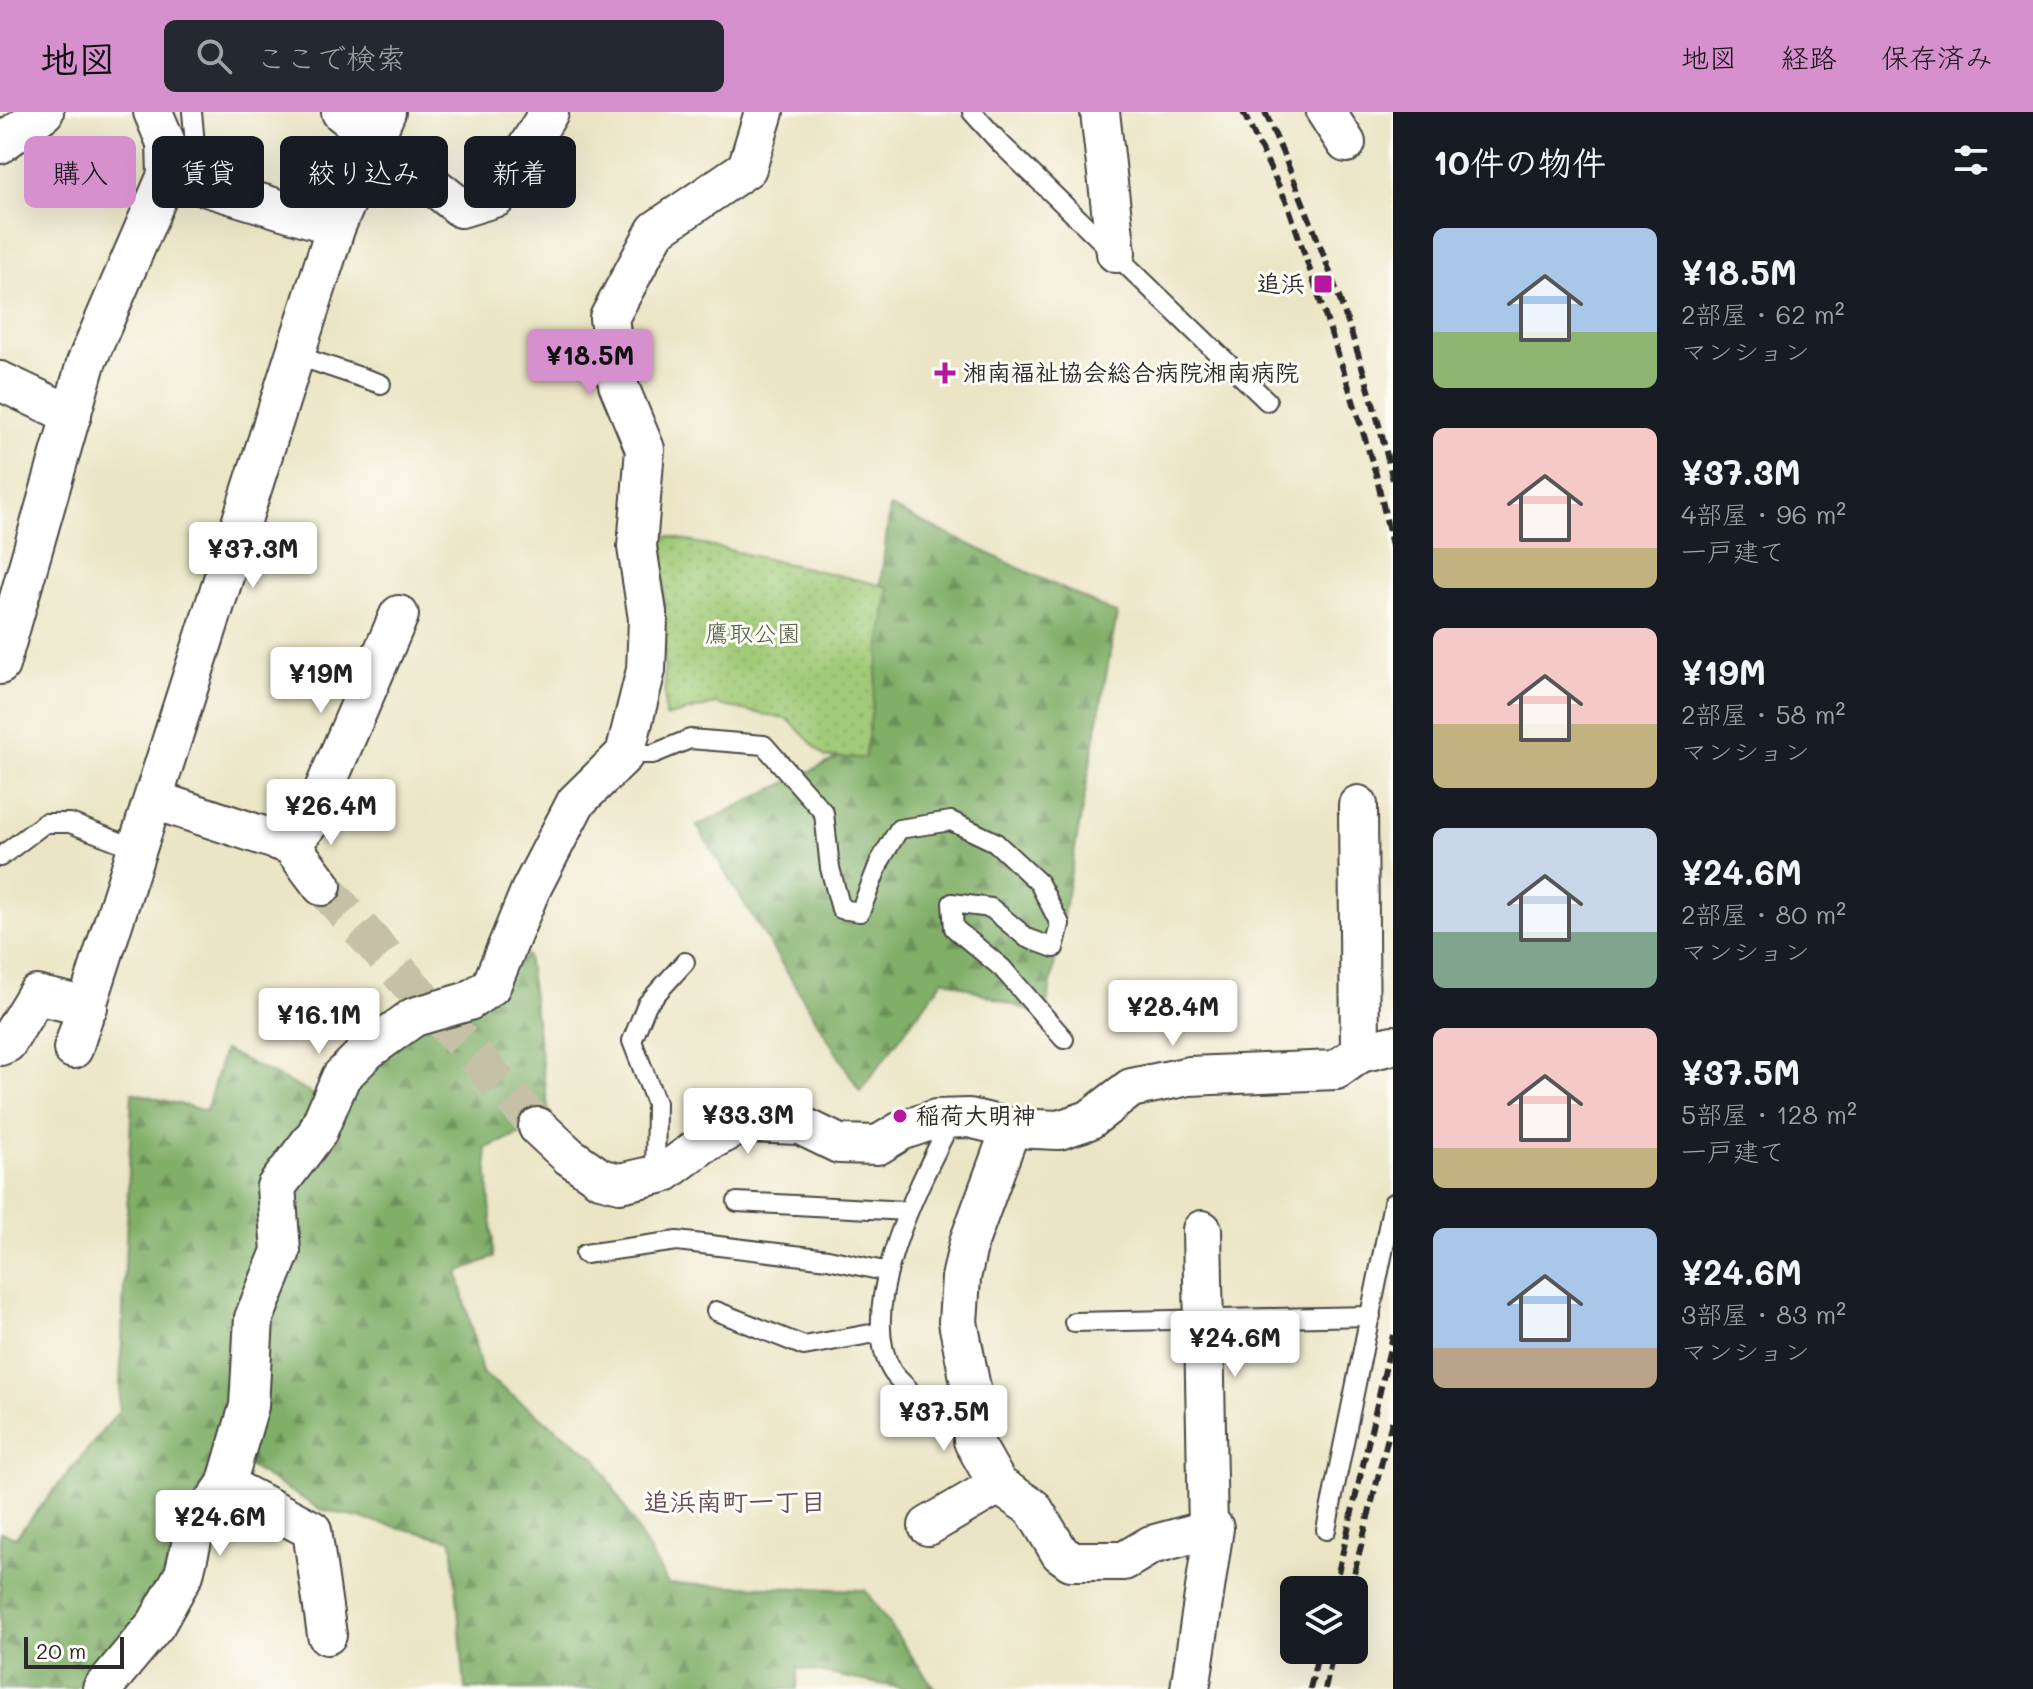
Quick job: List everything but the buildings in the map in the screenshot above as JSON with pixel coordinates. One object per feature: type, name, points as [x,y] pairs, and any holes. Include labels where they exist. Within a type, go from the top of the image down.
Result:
[{"type":"street","points":[[0,144],[44,112]]},
{"type":"street","points":[[153,112],[163,136]]},
{"type":"street","points":[[341,112],[380,125],[461,208],[497,197],[549,112]]},
{"type":"street","points":[[102,1689],[156,1624],[184,1574],[195,1528],[226,1485],[249,1406],[254,1318],[281,1251],[276,1187],[317,1133],[341,1077],[368,1050],[414,1017],[469,1001],[491,986],[530,891],[576,802],[625,754],[646,670],[648,619],[637,547],[645,449],[618,384],[609,318],[656,230],[747,168],[764,112]]},
{"type":"street","points":[[1100,112],[1116,253]]},
{"type":"street","points":[[1326,112],[1346,143]]},
{"type":"street","points":[[73,1049],[336,226],[380,125]]},
{"type":"street","points":[[264,204],[336,226]]},
{"type":"street","points":[[0,665],[11,580],[72,415],[106,311],[165,208]]},
{"type":"street","points":[[0,381],[72,415]]},
{"type":"street","points":[[291,845],[310,822],[399,615]]},
{"type":"street","points":[[154,800],[291,845],[322,886]]},
{"type":"street","points":[[538,1127],[569,1156],[600,1178],[620,1183],[664,1173],[703,1144],[744,1123],[800,1125],[839,1144],[878,1145],[901,1131],[936,1119],[969,1118],[1011,1128],[1059,1130],[1089,1120],[1131,1088],[1189,1076],[1336,1070],[1376,1049],[1358,805]]},
{"type":"street","points":[[0,1046],[7,1043],[36,995],[88,1007]]},
{"type":"street","points":[[1011,1128],[969,1242],[961,1278],[958,1322],[973,1398],[973,1441],[998,1485],[1033,1508],[1060,1553],[1071,1561],[1124,1561],[1151,1545],[1214,1528],[1190,1689]]},
{"type":"street","points":[[1202,1230],[1208,1529]]},
{"type":"street","points":[[226,1485],[312,1530],[327,1635]]},
{"type":"street","points":[[928,1526],[998,1485]]},
{"type":"lane","points":[[192,112],[194,136]]},
{"type":"lane","points":[[972,112],[1001,144],[1267,401]]},
{"type":"lane","points":[[295,355],[381,384]]},
{"type":"lane","points":[[625,754],[653,754],[690,739],[764,745],[824,813],[830,868],[841,909],[860,912],[880,861],[899,829],[951,821],[995,842],[1039,883],[1060,924],[1054,948],[1027,938],[991,908],[952,903],[954,928],[1002,968],[1064,1039]]},
{"type":"lane","points":[[0,857],[45,823],[70,823],[138,849]]},
{"type":"lane","points":[[655,1175],[656,1103],[632,1041],[647,1004],[685,962]]},
{"type":"lane","points":[[909,1390],[892,1370],[881,1332],[888,1272],[907,1211],[952,1119]]},
{"type":"lane","points":[[737,1202],[907,1211]]},
{"type":"lane","points":[[1326,1530],[1393,1203]]},
{"type":"lane","points":[[585,1254],[677,1241],[828,1259],[888,1272]]},
{"type":"lane","points":[[716,1311],[804,1346],[881,1332]]},
{"type":"lane","points":[[1074,1322],[1371,1316]]},
{"type":"green space","points":[[890,507],[1117,614],[1045,1017],[944,979],[860,1091],[697,826],[860,747]]},
{"type":"green space","name":"鷹取公園","points":[[663,535],[889,587],[865,758],[825,757],[789,720],[715,704],[665,717]]},
{"type":"green space","points":[[527,955],[550,1122],[486,1148],[494,1257],[458,1272],[482,1373],[597,1459],[668,1584],[865,1590],[935,1689],[905,1689],[798,1668],[797,1689],[465,1689],[452,1540],[320,1509],[218,1448],[151,1601],[75,1689],[0,1689],[0,1532],[16,1537],[119,1411],[132,1092],[206,1111],[224,1050],[320,1098],[408,1034],[471,1010]]},
{"type":"tunnel","points":[[322,886],[538,1127]]},
{"type":"railway","points":[[1243,112],[1288,205],[1376,474],[1393,550]]},
{"type":"railway","points":[[1265,112],[1338,294],[1368,386],[1393,481]]},
{"type":"railway","points":[[1337,1576],[1393,1335]]},
{"type":"railway","points":[[1353,1576],[1393,1417]]},
{"type":"railway","points":[[1310,1689],[1316,1664]]},
{"type":"railway","points":[[1325,1689],[1331,1664]]},
{"type":"place","name":"追浜","points":[[1323,284]]},
{"type":"place","name":"湘南福祉協会総合病院湘南病院","points":[[945,373]]},
{"type":"place","name":"稲荷大明神","points":[[900,1116]]},
{"type":"district","name":"追浜南町一丁目","points":[[735,1502]]}]
